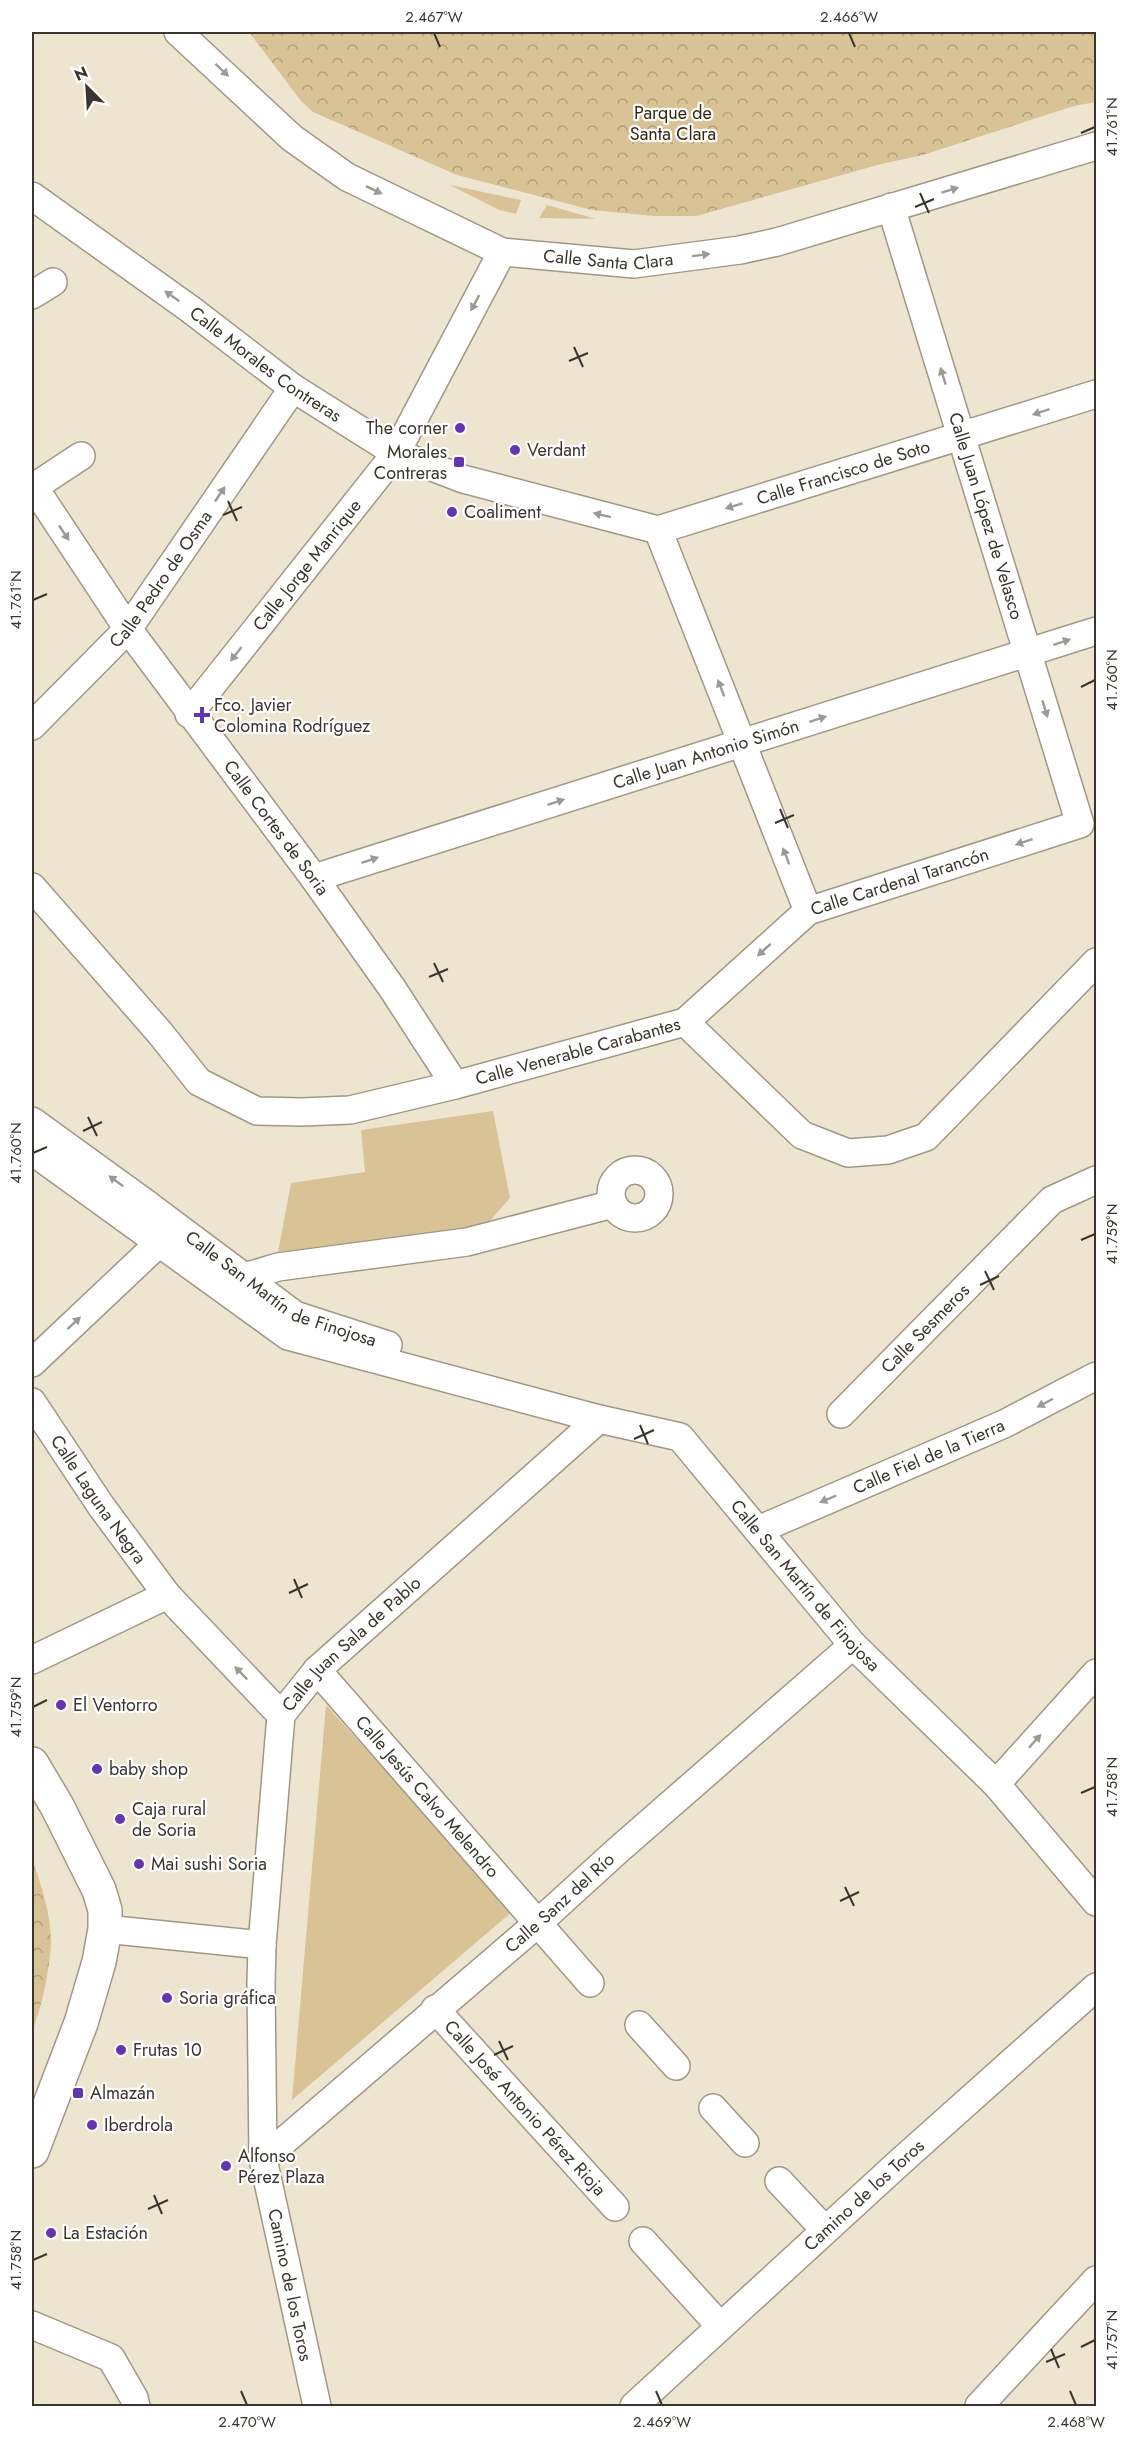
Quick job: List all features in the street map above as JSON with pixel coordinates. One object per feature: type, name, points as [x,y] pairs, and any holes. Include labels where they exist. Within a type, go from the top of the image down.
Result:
[{"type":"street","name":"Calle Santa Clara","points":[[178,32],[292,138],[347,177],[502,252],[634,264],[740,250],[777,242],[1096,146]]},
{"type":"street","name":"Calle Morales Contreras","points":[[32,196],[190,309],[293,388],[396,453],[463,479],[658,530]]},
{"type":"street","name":"Calle Juan López de Velasco","points":[[891,207],[1080,824]]},
{"type":"street","name":"Calle Jorge Manrique","points":[[189,714],[396,453],[502,252]]},
{"type":"street","name":"Calle Pedro de Osma","points":[[32,726],[128,629],[293,388]]},
{"type":"street","name":"Calle Francisco de Soto","points":[[658,530],[1096,394]]},
{"type":"street","points":[[33,485],[81,456]]},
{"type":"street","name":"Calle Cortes de Soria","points":[[33,485],[128,629],[189,714],[314,878],[392,988],[455,1085]]},
{"type":"street","points":[[658,530],[808,911]]},
{"type":"street","name":"Calle Juan Antonio Simón","points":[[314,878],[1096,631]]},
{"type":"street","name":"Calle Cardenal Tarancón","points":[[685,1022],[808,911],[1080,824]]},
{"type":"street","name":"Calle Venerable Carabantes","points":[[32,886],[199,1082],[257,1111],[350,1110],[455,1085],[685,1022],[802,1135],[848,1153],[888,1150],[926,1137],[1096,962]]},
{"type":"street","name":"Calle San Martín de Finojosa","points":[[32,1120],[295,1314],[418,1354],[451,1379]]},
{"type":"street","name":"Calle San Martín de Finojosa","points":[[32,1151],[288,1336],[599,1419],[680,1437],[853,1645],[996,1784],[1096,1902]]},
{"type":"street","name":"Calle Sesmeros","points":[[841,1414],[1052,1200],[1095,1180]]},
{"type":"street","points":[[245,1276],[278,1267],[467,1242],[613,1204]]},
{"type":"street","name":"Calle San Martín de Finojosa","points":[[148,1205],[159,1243]]},
{"type":"street","points":[[32,1363],[159,1243]]},
{"type":"street","name":"Calle Fiel de la Tierra","points":[[758,1530],[1004,1424],[1096,1376]]},
{"type":"street","name":"Calle Laguna Negra","points":[[32,1402],[101,1506],[167,1595],[281,1715]]},
{"type":"street","name":"Calle Juan Sala de Pablo","points":[[261,1984],[262,1945],[281,1715],[317,1670],[599,1419]]},
{"type":"street","points":[[32,1660],[167,1595]]},
{"type":"street","name":"Calle Sanz del Río","points":[[263,2159],[435,2009],[538,1923],[853,1645]]},
{"type":"street","name":"Calle Jesús Calvo Melendro","points":[[317,1670],[590,1983]]},
{"type":"street","points":[[996,1784],[1096,1673]]},
{"type":"street","points":[[32,1764],[57,1806],[99,1890],[105,1910],[105,1929],[91,1992],[32,2151]]},
{"type":"street","points":[[32,1792],[67,1865],[85,1914],[88,1933],[85,1957],[66,2022],[32,2107]]},
{"type":"street","points":[[105,1929],[262,1945]]},
{"type":"street","name":"Camino de los Toros","points":[[261,1984],[263,2159],[316,2406]]},
{"type":"street","name":"Camino de los Toros","points":[[634,2406],[825,2230],[1096,1988]]},
{"type":"street","name":"Calle José Antonio Pérez Rioja","points":[[435,2009],[615,2207]]},
{"type":"street","points":[[639,2025],[675,2066]]},
{"type":"street","points":[[713,2108],[745,2143]]},
{"type":"street","points":[[779,2181],[825,2230]]},
{"type":"street","points":[[643,2241],[720,2326]]},
{"type":"street","points":[[979,2406],[1096,2280]]},
{"type":"street","points":[[32,2325],[111,2358],[134,2398],[136,2406]]},
{"type":"green space","name":"Parque de Santa Clara","points":[[249,32],[1096,32],[1096,102],[1074,106],[923,155],[881,164],[696,216],[654,216],[592,210],[457,175],[313,112],[301,101]]},
{"type":"green space","points":[[450,185],[521,200],[516,214],[499,210]]},
{"type":"green space","points":[[547,205],[596,219],[539,218]]},
{"type":"green space","points":[[493,1111],[510,1198],[488,1223],[460,1231],[278,1252],[291,1183],[365,1172],[361,1130]]},
{"type":"green space","points":[[326,1705],[513,1911],[292,2100]]},
{"type":"green space","points":[[34,1864],[48,1912],[51,1941],[45,1988],[32,2032],[32,1865]]},
{"type":"place","name":"The corner","points":[[460,428]]},
{"type":"place","name":"Verdant","points":[[515,450]]},
{"type":"place","name":"Morales Contreras","points":[[459,462]]},
{"type":"place","name":"Coaliment","points":[[452,512]]},
{"type":"place","name":"Fco. Javier Colomina Rodríguez","points":[[202,715]]},
{"type":"place","name":"El Ventorro","points":[[61,1705]]},
{"type":"place","name":"baby shop","points":[[97,1769]]},
{"type":"place","name":"Caja rural de Soria","points":[[120,1819]]},
{"type":"place","name":"Mai sushi Soria","points":[[139,1864]]},
{"type":"place","name":"Soria gráfica","points":[[167,1998]]},
{"type":"place","name":"Frutas 10","points":[[121,2050]]},
{"type":"place","name":"Almazán","points":[[78,2093]]},
{"type":"place","name":"Iberdrola","points":[[92,2125]]},
{"type":"place","name":"Alfonso Pérez Plaza","points":[[226,2166]]},
{"type":"place","name":"La Estación","points":[[51,2233]]}]
